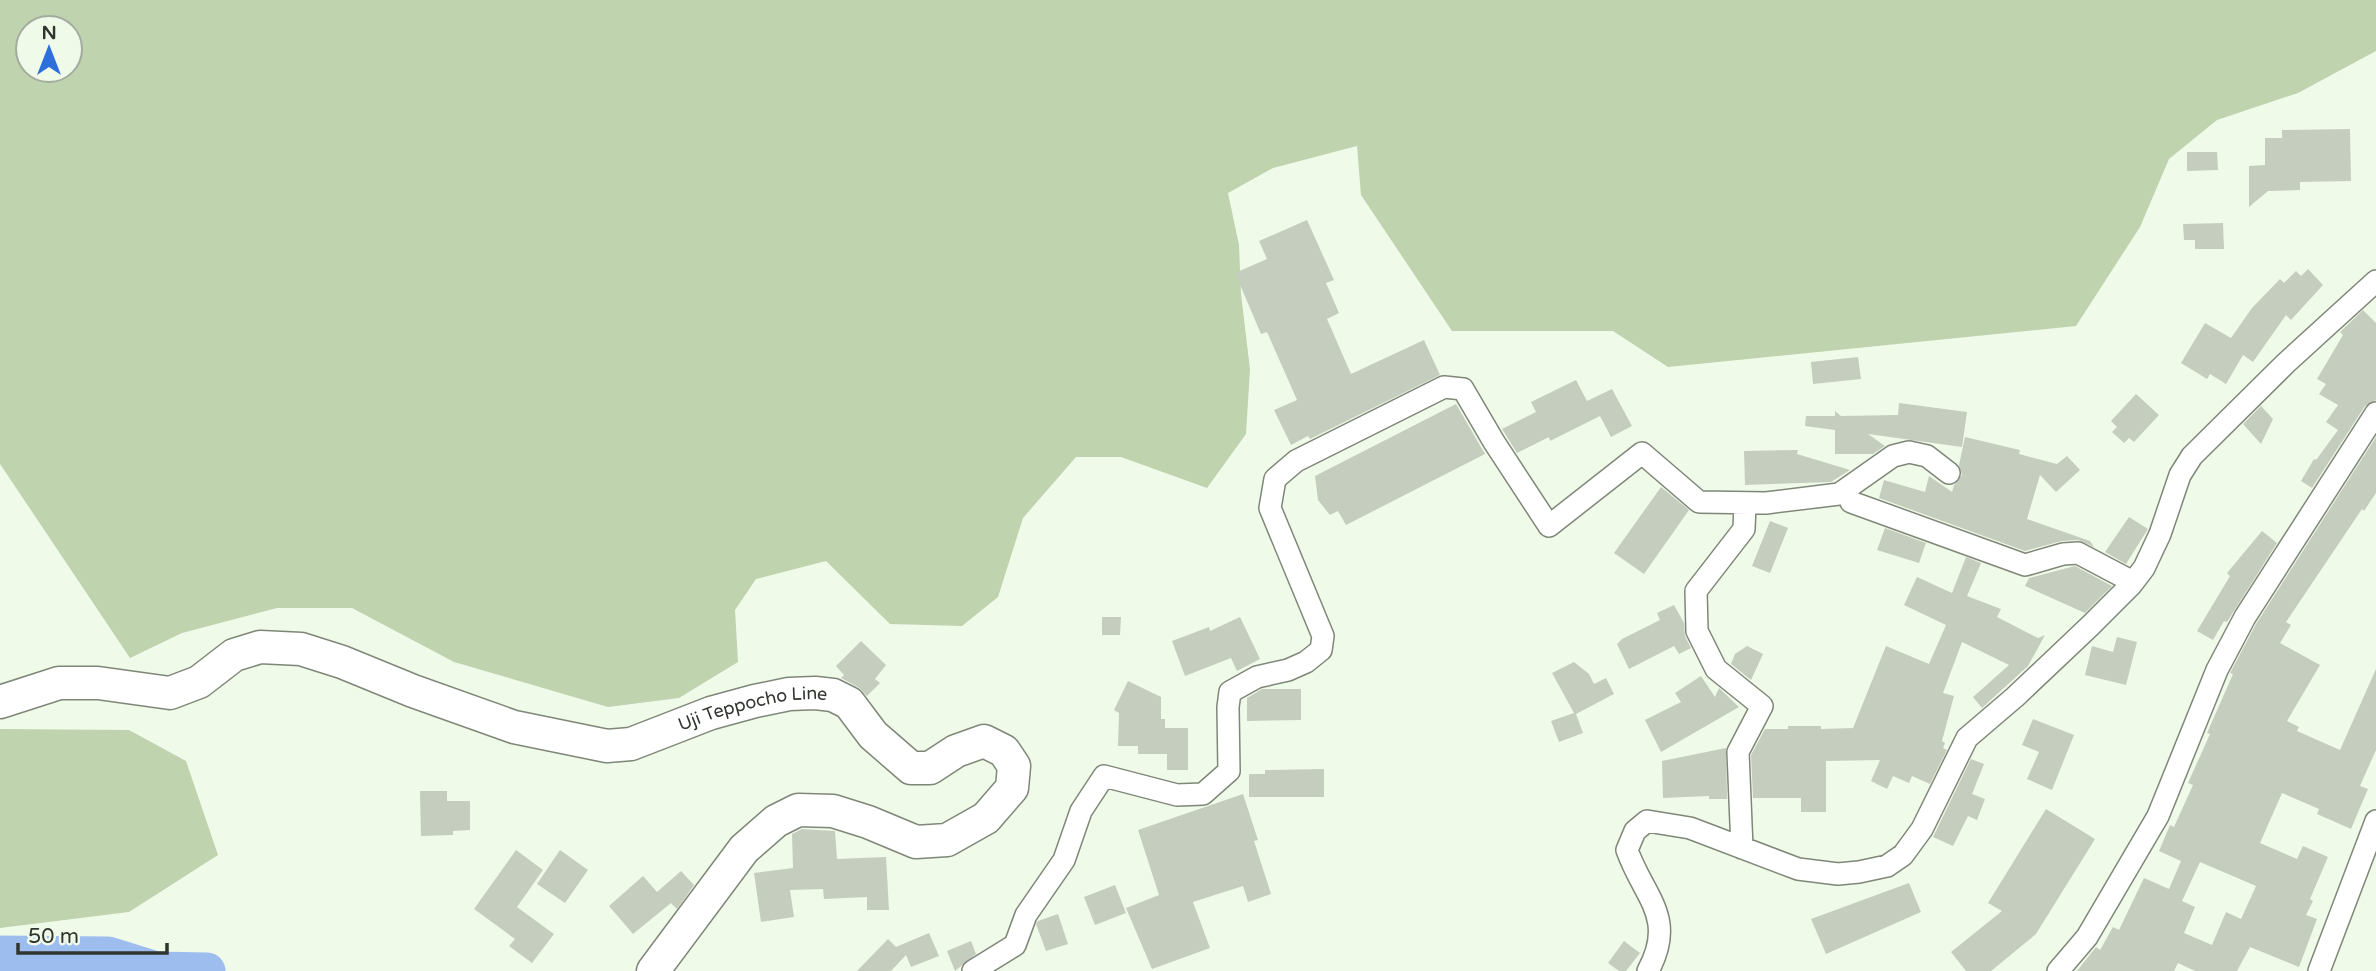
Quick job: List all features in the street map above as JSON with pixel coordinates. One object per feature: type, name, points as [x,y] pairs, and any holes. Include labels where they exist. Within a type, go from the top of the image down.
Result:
[{"type":"main road","name":"Uji Teppocho Line","points":[[0,702],[59,683],[99,683],[170,692],[199,682],[234,655],[260,647],[287,648],[301,649],[342,662],[514,727],[607,746],[631,744],[711,713],[744,704],[789,694],[815,693],[833,695],[849,703],[873,735],[911,768],[930,768],[956,751],[984,741],[1004,751],[1014,766],[1012,788],[986,818],[947,840],[916,842],[833,811],[798,810],[776,821],[744,849],[653,971]]},
{"type":"street","points":[[1648,971],[1661,931],[1657,909],[1634,869],[1627,850],[1634,831],[1647,821],[1690,828],[1798,869],[1838,874],[1887,866],[1903,855],[1922,829],[1967,738],[2015,698],[2144,568],[2160,534],[2180,475],[2192,456],[2286,363],[2376,281]]},
{"type":"street","points":[[973,971],[1015,945],[1026,915],[1064,860],[1081,811],[1104,776],[1177,795],[1203,794],[1229,772],[1230,692],[1256,677],[1297,666],[1321,650],[1323,636],[1270,508],[1275,479],[1296,461],[1444,387],[1463,388],[1494,442],[1549,526],[1642,453],[1699,502],[1766,503],[1839,494],[1893,456],[1909,452],[1927,456],[1949,472]]},
{"type":"street","points":[[2059,971],[2087,937],[2158,816],[2217,670],[2245,617],[2376,413]]},
{"type":"street","points":[[1851,502],[2025,565],[2063,554],[2078,553],[2133,582]]},
{"type":"street","points":[[1742,848],[1738,752],[1762,706],[1716,669],[1697,631],[1696,591],[1744,529],[1745,503]]},
{"type":"street","points":[[2319,971],[2376,821]]},
{"type":"green space","points":[[0,0],[2376,0],[2376,51],[2298,93],[2217,120],[2169,159],[2140,227],[2076,326],[1668,367],[1613,331],[1452,331],[1361,195],[1357,146],[1273,168],[1228,193],[1239,245],[1241,294],[1250,369],[1246,434],[1207,488],[1121,457],[1076,457],[1023,518],[998,597],[962,626],[890,624],[826,561],[756,579],[735,610],[738,662],[679,698],[608,707],[454,662],[352,608],[277,608],[182,633],[130,658],[0,464]]},
{"type":"green space","points":[[0,729],[129,730],[186,761],[218,855],[129,912],[0,928]]},
{"type":"building","points":[[2350,129],[2351,181],[2300,182],[2300,190],[2268,191],[2249,207],[2249,166],[2265,165],[2265,138],[2282,138],[2282,130]]},
{"type":"building","points":[[2187,152],[2217,152],[2218,170],[2187,171]]},
{"type":"building","points":[[1307,220],[1334,280],[1326,283],[1339,313],[1327,319],[1351,374],[1424,340],[1440,375],[1310,439],[1308,436],[1291,445],[1274,410],[1297,400],[1267,332],[1261,334],[1235,273],[1267,259],[1259,241]]},
{"type":"building","points":[[2223,223],[2224,249],[2195,249],[2195,240],[2184,240],[2183,224]]},
{"type":"building","points":[[2308,269],[2323,285],[2291,320],[2286,315],[2253,362],[2243,355],[2226,384],[2210,374],[2207,379],[2181,363],[2205,323],[2231,338],[2252,308],[2280,279],[2284,283],[2296,271],[2301,276]]},
{"type":"building","points":[[2363,310],[2376,323],[2376,400],[2365,406],[2312,488],[2301,481],[2314,459],[2316,460],[2338,430],[2326,422],[2338,405],[2319,394],[2326,384],[2317,379],[2343,335],[2340,332]]},
{"type":"building","points":[[1858,357],[1861,379],[1813,384],[1811,362]]},
{"type":"building","points":[[1576,380],[1587,401],[1612,389],[1632,426],[1611,437],[1600,416],[1550,441],[1549,437],[1517,453],[1502,429],[1536,412],[1531,402]]},
{"type":"building","points":[[2136,394],[2159,415],[2134,442],[2129,438],[2124,443],[2112,432],[2117,427],[2111,421]]},
{"type":"building","points":[[1899,403],[1967,412],[1962,447],[1868,434],[1885,446],[1873,454],[1835,454],[1835,430],[1805,426],[1806,416],[1835,416],[1835,411],[1841,416],[1898,415]]},
{"type":"building","points":[[1456,404],[1485,454],[1346,525],[1338,511],[1330,515],[1318,500],[1315,476]]},
{"type":"building","points":[[2261,406],[2273,419],[2261,444],[2243,424]]},
{"type":"building","points":[[1965,437],[2020,450],[2019,454],[2057,464],[2067,456],[2080,470],[2056,492],[2040,475],[2027,519],[2090,541],[2094,547],[2078,540],[2062,541],[2025,551],[1879,498],[1884,480],[1925,492],[1929,476],[1952,492],[1962,475],[1959,465]]},
{"type":"building","points":[[2376,437],[2376,493],[2364,511],[2362,509],[2286,622],[2291,625],[2280,643],[2320,665],[2287,721],[2299,727],[2297,731],[2340,750],[2376,669],[2376,750],[2360,786],[2368,789],[2351,829],[2317,814],[2319,809],[2282,793],[2260,843],[2297,859],[2303,846],[2328,857],[2310,899],[2313,901],[2306,915],[2317,919],[2299,967],[2250,947],[2237,971],[2195,971],[2178,963],[2174,971],[2077,971],[2096,947],[2100,950],[2113,927],[2119,930],[2144,878],[2169,889],[2181,861],[2159,851],[2170,825],[2174,827],[2193,785],[2188,783],[2233,674],[2230,673],[2256,624]],"holes":[[[2200,862],[2256,886],[2241,919],[2226,912],[2212,945],[2184,933],[2195,907],[2182,901]]]},
{"type":"building","points":[[1798,450],[1797,454],[1850,470],[1831,482],[1745,485],[1744,451]]},
{"type":"building","points":[[1661,487],[1689,510],[1644,574],[1614,553]]},
{"type":"building","points":[[2129,517],[2148,529],[2126,564],[2105,552]]},
{"type":"building","points":[[1770,521],[1788,528],[1770,573],[1752,566]]},
{"type":"building","points":[[1885,528],[1926,543],[1919,563],[1877,550]]},
{"type":"building","points":[[2262,531],[2277,543],[2213,640],[2197,631],[2230,576],[2227,573]]},
{"type":"building","points":[[1966,557],[1981,563],[1967,596],[2001,609],[1997,617],[2038,638],[2045,635],[2028,666],[1982,708],[1973,697],[2009,665],[1962,642],[1943,693],[1954,696],[1942,741],[1945,743],[1943,748],[1947,750],[1930,784],[1912,776],[1909,783],[1893,776],[1887,789],[1871,781],[1880,760],[1826,761],[1826,812],[1801,812],[1801,798],[1753,798],[1751,755],[1765,729],[1788,729],[1788,726],[1853,728],[1886,646],[1929,664],[1946,625],[1904,605],[1917,577],[1952,593]]},
{"type":"building","points":[[2075,566],[2112,586],[2085,613],[2025,586],[2029,578]]},
{"type":"building","points":[[1674,605],[1684,623],[1685,636],[1691,648],[1679,654],[1674,646],[1629,669],[1617,644],[1660,620],[1657,613]]},
{"type":"building","points":[[1102,617],[1121,617],[1120,635],[1102,635]]},
{"type":"building","points":[[1240,617],[1260,659],[1237,671],[1231,658],[1185,676],[1172,641],[1209,627],[1210,631]]},
{"type":"building","points":[[2117,637],[2137,642],[2126,685],[2085,675],[2092,646],[2113,652]]},
{"type":"building","points":[[861,641],[886,665],[875,679],[880,683],[867,696],[858,687],[841,678],[844,675],[836,666]]},
{"type":"building","points":[[1747,646],[1763,654],[1751,680],[1731,664],[1735,654]]},
{"type":"building","points":[[1574,662],[1589,674],[1594,684],[1606,678],[1614,694],[1576,714],[1583,733],[1559,742],[1551,721],[1574,713],[1552,673]]},
{"type":"building","points":[[1701,676],[1715,697],[1719,688],[1739,707],[1661,752],[1645,720],[1681,702],[1675,693]]},
{"type":"building","points":[[1128,681],[1161,697],[1161,719],[1165,719],[1165,728],[1188,728],[1188,770],[1167,770],[1167,754],[1138,754],[1138,746],[1118,746],[1119,713],[1114,710]]},
{"type":"building","points":[[1262,689],[1301,689],[1301,720],[1247,721],[1247,698]]},
{"type":"building","points":[[2033,719],[2074,735],[2052,790],[2027,779],[2039,752],[2022,745]]},
{"type":"building","points":[[1726,748],[1727,799],[1709,799],[1709,796],[1663,798],[1662,761]]},
{"type":"building","points":[[1971,759],[1984,764],[1972,794],[1985,799],[1977,820],[1968,816],[1953,846],[1933,837]]},
{"type":"building","points":[[1324,769],[1324,797],[1249,797],[1249,774],[1265,774],[1265,770]]},
{"type":"building","points":[[420,791],[447,791],[447,801],[470,801],[470,830],[453,831],[453,835],[421,836]]},
{"type":"building","points":[[1243,794],[1271,894],[1248,902],[1243,886],[1193,902],[1210,948],[1152,969],[1126,908],[1159,895],[1138,830]]},
{"type":"building","points":[[2046,809],[2095,839],[2036,934],[1991,971],[1966,971],[1951,952],[2002,911],[1988,903]]},
{"type":"building","points":[[802,829],[835,831],[837,859],[886,857],[889,910],[867,910],[867,897],[824,899],[823,889],[790,890],[794,917],[761,922],[754,873],[793,868],[792,834]]},
{"type":"building","points":[[516,850],[543,870],[517,907],[554,934],[532,963],[509,946],[515,939],[474,909]]},
{"type":"building","points":[[560,850],[588,870],[565,903],[537,884]]},
{"type":"building","points":[[681,871],[694,885],[677,909],[671,903],[633,934],[609,906],[643,876],[657,892]]},
{"type":"building","points":[[1909,883],[1921,912],[1826,954],[1811,919]]},
{"type":"building","points":[[1115,885],[1126,913],[1095,925],[1084,897]]},
{"type":"building","points":[[1058,914],[1068,944],[1046,951],[1036,924]]},
{"type":"building","points":[[929,933],[939,956],[911,967],[906,955],[891,971],[857,971],[888,939],[896,947]]},
{"type":"building","points":[[971,941],[976,954],[955,971],[947,951]]},
{"type":"building","points":[[1624,941],[1640,953],[1626,971],[1619,971],[1608,963]]},
{"type":"waterway","points":[[0,954],[108,955],[156,970],[207,971]]}]
